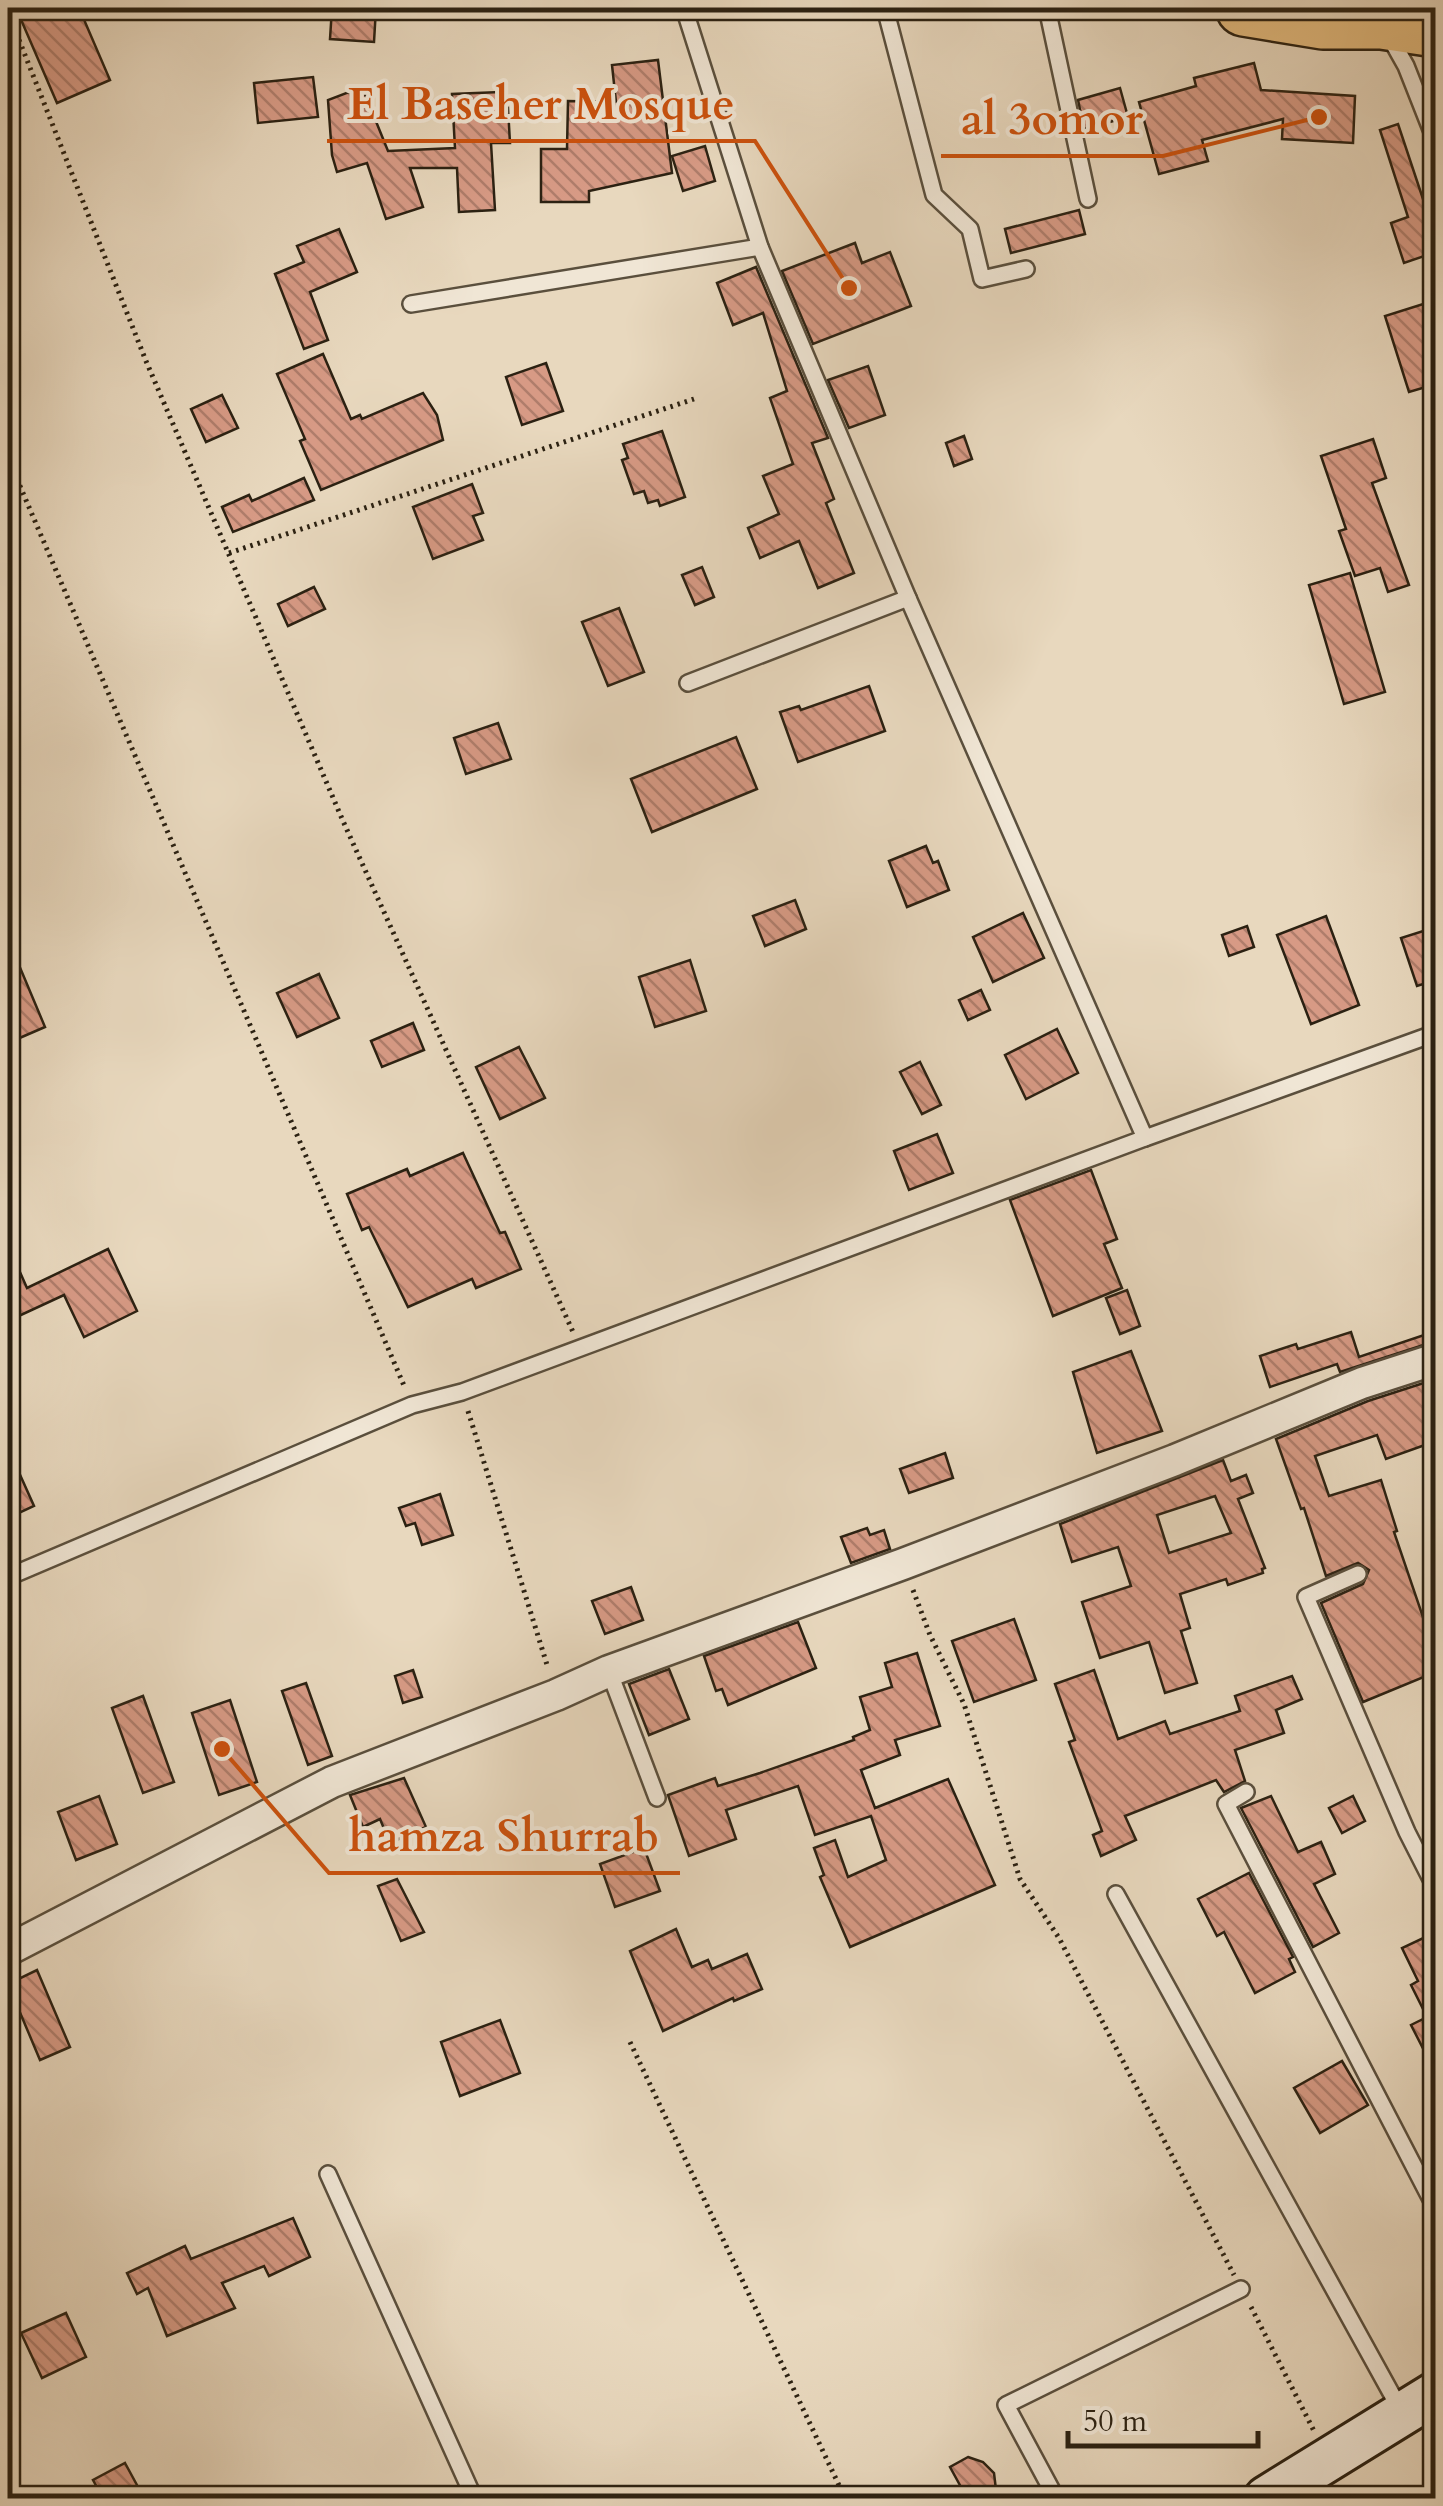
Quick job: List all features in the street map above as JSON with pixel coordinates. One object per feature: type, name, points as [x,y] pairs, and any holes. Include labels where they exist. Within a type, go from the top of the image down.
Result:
[{"type":"highway","points":[[1244,8],[1323,21],[1374,14],[1436,29]]},
{"type":"street","points":[[8,1950],[332,1782],[609,1671],[1175,1460],[1362,1383],[1436,1359]]},
{"type":"street","points":[[1266,2498],[1419,2404]]},
{"type":"lane","points":[[684,8],[760,247],[908,598],[1145,1138]]},
{"type":"lane","points":[[885,8],[934,195],[970,228],[982,279],[1026,269]]},
{"type":"lane","points":[[1047,8],[1088,199]]},
{"type":"lane","points":[[1374,14],[1412,80],[1436,142]]},
{"type":"lane","points":[[411,304],[760,247]]},
{"type":"lane","points":[[688,683],[908,598]]},
{"type":"lane","points":[[8,1577],[412,1405],[462,1392],[1436,1033]]},
{"type":"lane","points":[[1358,1574],[1306,1596],[1407,1832],[1436,1889]]},
{"type":"lane","points":[[609,1671],[656,1798]]},
{"type":"lane","points":[[1246,1792],[1226,1804],[1436,2209]]},
{"type":"lane","points":[[1116,1894],[1419,2404]]},
{"type":"lane","points":[[328,2174],[474,2498]]},
{"type":"lane","points":[[1056,2498],[1006,2405],[1242,2289]]},
{"type":"path","points":[[8,12],[139,343],[343,820],[579,1346]]},
{"type":"path","points":[[229,553],[694,399]]},
{"type":"path","points":[[8,458],[412,1405]]},
{"type":"path","points":[[462,1392],[556,1695]]},
{"type":"path","points":[[903,1564],[930,1635],[964,1704],[1020,1879],[1060,1938],[1329,2460]]},
{"type":"path","points":[[630,2042],[845,2498]]},
{"type":"building","points":[[16,8],[79,8],[110,80],[57,103]]},
{"type":"building","points":[[332,8],[376,8],[374,42],[330,39]]},
{"type":"building","points":[[658,60],[672,173],[589,191],[589,202],[541,202],[541,149],[567,149],[568,101],[616,102],[612,65]]},
{"type":"building","points":[[1254,63],[1261,90],[1355,96],[1353,143],[1282,139],[1283,119],[1202,140],[1208,161],[1159,174],[1139,102],[1196,86],[1194,78]]},
{"type":"building","points":[[313,77],[318,117],[258,123],[254,83]]},
{"type":"building","points":[[362,87],[388,151],[455,148],[452,94],[500,92],[500,109],[508,108],[510,143],[491,143],[495,210],[459,212],[457,168],[410,168],[423,207],[386,219],[367,163],[337,172],[332,155],[328,100]]},
{"type":"building","points":[[1120,88],[1128,117],[1084,129],[1078,100]]},
{"type":"building","points":[[1398,124],[1436,238],[1436,252],[1404,263],[1391,223],[1408,217],[1380,130]]},
{"type":"building","points":[[705,146],[715,181],[683,191],[672,156]]},
{"type":"building","points":[[1079,210],[1085,234],[1011,253],[1005,229]]},
{"type":"building","points":[[339,229],[357,272],[310,292],[328,340],[304,349],[275,274],[304,262],[297,246]]},
{"type":"building","points":[[855,243],[862,263],[890,252],[911,306],[813,344],[782,271]]},
{"type":"building","points":[[756,267],[828,438],[812,443],[834,499],[826,503],[854,573],[818,588],[799,541],[760,558],[748,528],[779,514],[763,476],[793,464],[770,398],[787,391],[763,313],[733,325],[717,283]]},
{"type":"building","points":[[1436,300],[1436,384],[1409,392],[1385,316]]},
{"type":"building","points":[[323,354],[351,419],[360,415],[362,419],[423,393],[437,415],[443,440],[321,490],[300,441],[305,439],[277,374]]},
{"type":"building","points":[[546,363],[563,411],[522,425],[506,377]]},
{"type":"building","points":[[868,366],[885,415],[849,428],[828,380]]},
{"type":"building","points":[[222,395],[238,428],[206,442],[191,409]]},
{"type":"building","points":[[662,431],[685,497],[660,506],[658,500],[648,503],[644,491],[634,494],[622,460],[628,458],[623,444]]},
{"type":"building","points":[[964,436],[972,459],[954,466],[946,443]]},
{"type":"building","points":[[1373,439],[1386,478],[1372,483],[1409,585],[1388,592],[1380,568],[1355,576],[1339,531],[1346,529],[1321,456]]},
{"type":"building","points":[[304,478],[314,500],[233,532],[222,507],[249,495],[252,501]]},
{"type":"building","points":[[472,484],[483,513],[473,516],[483,540],[433,559],[413,507]]},
{"type":"building","points":[[702,567],[714,597],[695,605],[682,575]]},
{"type":"building","points":[[1350,573],[1385,692],[1344,704],[1309,585]]},
{"type":"building","points":[[314,587],[325,609],[288,626],[278,604]]},
{"type":"building","points":[[619,608],[644,672],[608,686],[582,622]]},
{"type":"building","points":[[869,686],[885,731],[798,762],[780,712],[799,706],[801,710]]},
{"type":"building","points":[[498,723],[511,759],[466,774],[454,738]]},
{"type":"building","points":[[736,737],[757,789],[652,832],[631,779]]},
{"type":"building","points":[[926,846],[933,863],[938,861],[949,890],[907,907],[889,861]]},
{"type":"building","points":[[795,900],[806,929],[765,946],[753,916]]},
{"type":"building","points":[[1023,913],[1044,958],[993,982],[973,937]]},
{"type":"building","points":[[1326,916],[1359,1005],[1311,1024],[1277,935]]},
{"type":"building","points":[[1247,926],[1254,947],[1229,956],[1222,935]]},
{"type":"building","points":[[1436,927],[1436,980],[1417,986],[1401,938]]},
{"type":"building","points":[[8,939],[45,1027],[8,1043]]},
{"type":"building","points":[[690,960],[706,1011],[655,1027],[639,977]]},
{"type":"building","points":[[319,974],[339,1018],[297,1037],[277,993]]},
{"type":"building","points":[[981,990],[990,1010],[968,1020],[959,1000]]},
{"type":"building","points":[[413,1023],[424,1050],[382,1067],[371,1041]]},
{"type":"building","points":[[1057,1029],[1078,1073],[1026,1099],[1005,1055]]},
{"type":"building","points":[[519,1047],[545,1098],[500,1119],[476,1067]]},
{"type":"building","points":[[920,1062],[941,1105],[922,1114],[900,1072]]},
{"type":"building","points":[[937,1134],[953,1173],[909,1190],[894,1151]]},
{"type":"building","points":[[463,1153],[521,1269],[476,1288],[472,1279],[408,1307],[369,1227],[362,1230],[347,1194],[407,1169],[410,1176]]},
{"type":"building","points":[[1091,1170],[1117,1239],[1104,1244],[1122,1288],[1053,1316],[1010,1200]]},
{"type":"building","points":[[8,1245],[27,1288],[108,1249],[137,1311],[84,1337],[64,1295],[8,1321]]},
{"type":"building","points":[[1127,1290],[1140,1326],[1120,1334],[1106,1298]]},
{"type":"building","points":[[1436,1331],[1436,1341],[1340,1372],[1337,1364],[1270,1387],[1260,1356],[1351,1332],[1359,1357]]},
{"type":"building","points":[[1131,1351],[1162,1431],[1097,1453],[1073,1372]]},
{"type":"building","points":[[1436,1379],[1436,1441],[1386,1459],[1377,1435],[1315,1456],[1329,1496],[1381,1480],[1397,1531],[1394,1532],[1426,1626],[1429,1625],[1436,1643],[1436,1672],[1363,1702],[1321,1603],[1363,1584],[1369,1570],[1358,1563],[1326,1576],[1276,1439],[1368,1401]]},
{"type":"building","points":[[8,1448],[34,1506],[8,1518]]},
{"type":"building","points":[[945,1453],[953,1478],[909,1493],[900,1469]]},
{"type":"building","points":[[1223,1460],[1231,1481],[1246,1475],[1253,1493],[1238,1499],[1265,1568],[1263,1573],[1228,1585],[1226,1579],[1180,1594],[1190,1628],[1181,1631],[1197,1683],[1165,1693],[1149,1642],[1100,1658],[1082,1602],[1131,1586],[1118,1547],[1072,1562],[1060,1524]],"holes":[[[1215,1496],[1231,1533],[1169,1553],[1157,1515]]]},
{"type":"building","points":[[440,1494],[453,1535],[422,1545],[415,1523],[406,1526],[399,1508]]},
{"type":"building","points":[[867,1528],[870,1535],[884,1530],[890,1549],[851,1563],[841,1537]]},
{"type":"building","points":[[631,1587],[643,1620],[605,1634],[592,1601]]},
{"type":"building","points":[[1014,1619],[1036,1680],[974,1702],[952,1641]]},
{"type":"building","points":[[798,1622],[816,1668],[728,1705],[722,1689],[716,1691],[704,1656]]},
{"type":"building","points":[[917,1653],[940,1726],[895,1740],[900,1755],[861,1770],[875,1808],[948,1779],[995,1885],[850,1947],[820,1877],[824,1875],[814,1848],[835,1840],[848,1877],[886,1860],[871,1816],[815,1835],[798,1786],[726,1810],[736,1839],[689,1856],[668,1795],[715,1778],[718,1786],[854,1740],[853,1737],[870,1730],[860,1697],[892,1687],[885,1663]]},
{"type":"building","points":[[669,1669],[689,1719],[649,1735],[629,1684]]},
{"type":"building","points":[[413,1670],[422,1697],[403,1703],[395,1676]]},
{"type":"building","points":[[1094,1670],[1118,1739],[1165,1721],[1170,1734],[1240,1711],[1235,1696],[1292,1676],[1302,1699],[1276,1710],[1284,1733],[1235,1750],[1245,1781],[1224,1792],[1216,1780],[1125,1816],[1136,1840],[1101,1856],[1093,1835],[1102,1831],[1069,1742],[1075,1740],[1055,1684]]},
{"type":"building","points":[[306,1683],[332,1756],[308,1765],[282,1691]]},
{"type":"building","points":[[143,1696],[174,1782],[143,1793],[112,1708]]},
{"type":"building","points":[[230,1700],[257,1782],[219,1795],[192,1713]]},
{"type":"building","points":[[404,1778],[426,1827],[390,1843],[380,1819],[363,1827],[350,1795]]},
{"type":"building","points":[[99,1796],[117,1844],[76,1860],[58,1812]]},
{"type":"building","points":[[1271,1796],[1298,1852],[1321,1842],[1335,1874],[1314,1884],[1339,1933],[1313,1947],[1241,1808]]},
{"type":"building","points":[[1353,1796],[1365,1821],[1342,1833],[1329,1808]]},
{"type":"building","points":[[644,1848],[660,1891],[615,1907],[600,1864]]},
{"type":"building","points":[[1249,1873],[1293,1957],[1289,1959],[1295,1972],[1255,1993],[1224,1932],[1217,1936],[1198,1899]]},
{"type":"building","points":[[397,1879],[424,1932],[401,1941],[378,1886]]},
{"type":"building","points":[[676,1929],[692,1967],[708,1960],[712,1969],[747,1954],[762,1989],[734,2001],[733,1998],[663,2031],[630,1951]]},
{"type":"building","points":[[1436,1932],[1436,2074],[1411,2025],[1427,2017],[1411,1985],[1418,1981],[1402,1948]]},
{"type":"building","points":[[37,1970],[70,2047],[40,2060],[8,1984]]},
{"type":"building","points":[[500,2020],[520,2073],[460,2096],[441,2042]]},
{"type":"building","points":[[1342,2061],[1368,2105],[1320,2133],[1294,2088]]},
{"type":"building","points":[[293,2218],[310,2257],[269,2276],[264,2266],[222,2283],[235,2308],[167,2336],[148,2288],[137,2294],[127,2273],[185,2246],[191,2259]]},
{"type":"building","points":[[66,2313],[86,2357],[42,2378],[21,2333]]},
{"type":"building","points":[[968,2457],[983,2462],[994,2473],[997,2498],[967,2498],[950,2467]]},
{"type":"building","points":[[125,2463],[144,2498],[103,2498],[93,2480]]},
{"type":"place","name":"al 3omor","points":[[1319,117]]},
{"type":"place","name":"El Baseher Mosque","points":[[849,288]]},
{"type":"place","name":"hamza Shurrab","points":[[222,1749]]}]
